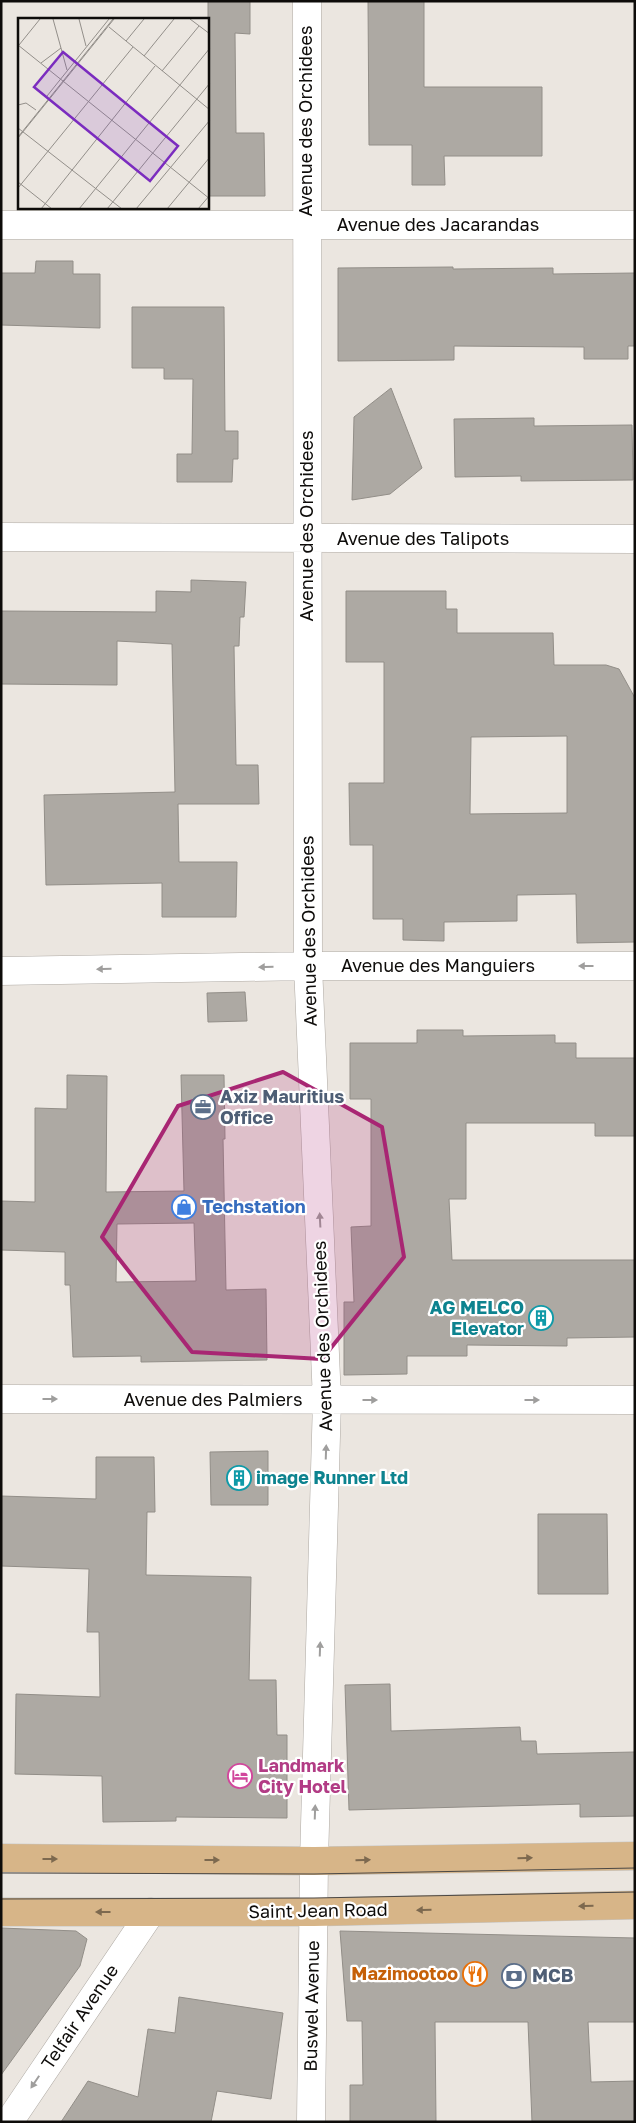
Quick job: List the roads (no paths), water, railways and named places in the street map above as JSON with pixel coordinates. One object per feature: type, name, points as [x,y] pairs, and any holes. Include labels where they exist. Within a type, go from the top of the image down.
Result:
[{"type":"main road","points":[[1,1858],[314,1861],[635,1856]]},
{"type":"main road","name":"Saint Jean Road","points":[[1,1912],[314,1912],[635,1905]]},
{"type":"street","name":"Avenue des Orchidees","points":[[307,1],[308,966],[328,1400],[314,1861]]},
{"type":"street","name":"Avenue des Jacarandas","points":[[1,225],[635,225]]},
{"type":"street","name":"Avenue des Talipots","points":[[1,537],[635,539]]},
{"type":"street","name":"Avenue des Manguiers","points":[[1,971],[308,966],[635,966]]},
{"type":"street","name":"Avenue des Palmiers","points":[[1,1399],[635,1400]]},
{"type":"street","name":"Buswel Avenue","points":[[310,2122],[314,1861]]},
{"type":"street","name":"Telfair Avenue","points":[[9,2122],[151,1912]]},
{"type":"tram line","points":[[1,1873],[314,1874],[635,1868]]},
{"type":"tram line","points":[[1,1899],[314,1898],[635,1892]]},
{"type":"place","name":"Axiz Mauritius Office","points":[[203,1107]]},
{"type":"place","name":"Techstation","points":[[184,1207]]},
{"type":"place","name":"AG MELCO Elevator","points":[[541,1318]]},
{"type":"place","name":"image Runner Ltd","points":[[239,1478]]},
{"type":"place","name":"Landmark City Hotel","points":[[240,1776]]},
{"type":"place","name":"Mazimootoo","points":[[475,1974]]},
{"type":"place","name":"MCB","points":[[514,1976]]}]
